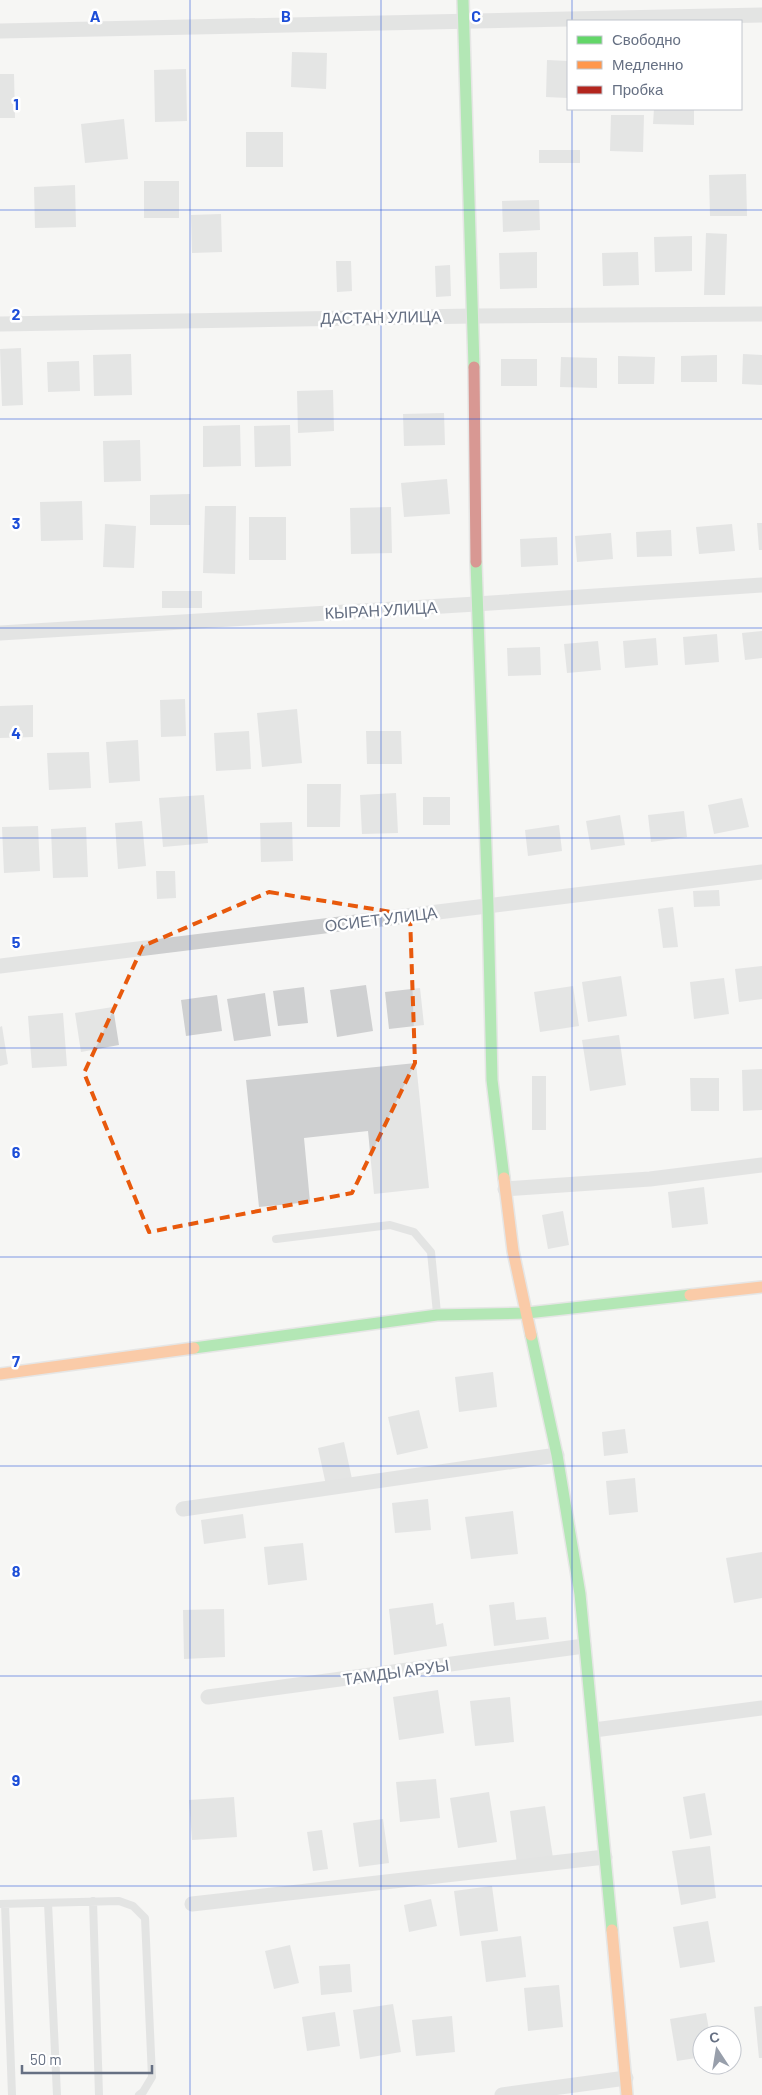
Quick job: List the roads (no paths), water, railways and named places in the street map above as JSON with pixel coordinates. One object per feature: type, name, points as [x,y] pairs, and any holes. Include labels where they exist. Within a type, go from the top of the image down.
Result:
[{"type":"street","points":[[462,0],[473,316],[476,604],[488,906],[492,1080],[513,1251],[557,1455],[580,1594],[627,2095]]},
{"type":"street","points":[[0,31],[762,16]]},
{"type":"street","name":"ДАСТАН УЛИЦА","points":[[0,324],[473,316],[762,314]]},
{"type":"street","name":"КЫРАН УЛИЦА","points":[[0,633],[476,604],[762,584]]},
{"type":"street","name":"ОСИЕТ УЛИЦА","points":[[0,966],[762,872]]},
{"type":"street","points":[[505,1188],[650,1179],[762,1165]]},
{"type":"street","points":[[0,1374],[437,1315],[527,1313],[762,1287]]},
{"type":"street","points":[[183,1509],[557,1455]]},
{"type":"street","name":"ТАМДЫ АРУЫ","points":[[208,1697],[584,1646]]},
{"type":"street","points":[[594,1730],[762,1708]]},
{"type":"street","points":[[192,1904],[605,1856]]},
{"type":"street","points":[[502,2095],[626,2078]]},
{"type":"lane","points":[[276,1239],[390,1225],[414,1232],[431,1252],[437,1315]]},
{"type":"lane","points":[[93,1901],[99,2095]]},
{"type":"lane","points":[[12,2095],[2,1904],[119,1901],[133,1906],[145,1918],[152,2077],[139,2095]]},
{"type":"lane","points":[[48,1903],[57,2095]]}]
